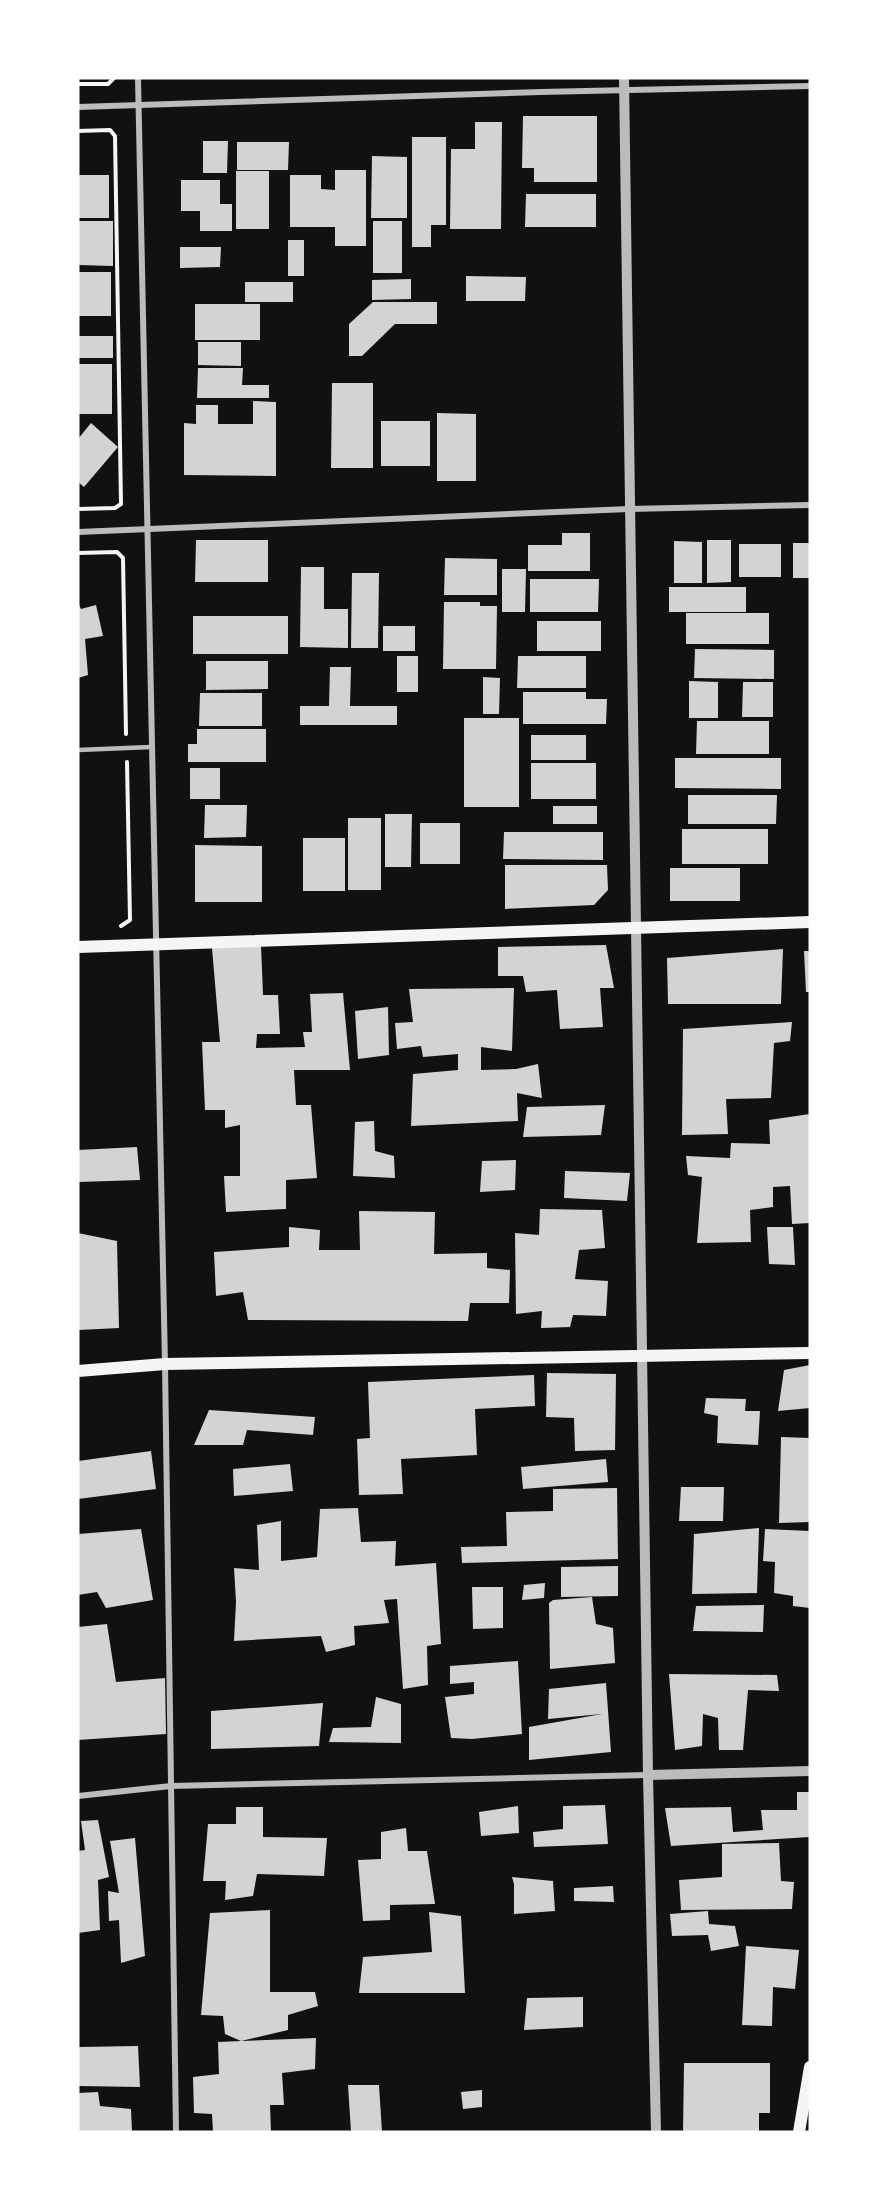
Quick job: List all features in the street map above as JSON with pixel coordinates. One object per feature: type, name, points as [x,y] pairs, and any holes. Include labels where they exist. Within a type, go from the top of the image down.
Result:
[{"type":"main road","points":[[78,947],[810,922]]},
{"type":"main road","points":[[78,1371],[165,1364],[810,1353]]},
{"type":"main road","points":[[799,2132],[810,2067]]},
{"type":"street","points":[[138,78],[165,1364],[176,2132]]},
{"type":"street","points":[[624,78],[648,1775],[656,2132]]},
{"type":"street","points":[[78,107],[810,86]]},
{"type":"street","points":[[78,532],[629,509],[810,505]]},
{"type":"street","points":[[78,1796],[171,1786],[810,1771]]},
{"type":"lane","points":[[78,750],[151,747]]},
{"type":"path","points":[[78,84],[108,86],[114,78]]},
{"type":"path","points":[[78,130],[110,127],[115,136],[121,504],[115,508],[78,509]]},
{"type":"path","points":[[115,508],[116,514]]},
{"type":"path","points":[[78,553],[117,550],[123,558]]},
{"type":"building","points":[[523,116],[597,116],[597,182],[534,182],[534,168],[522,168]]},
{"type":"building","points":[[475,122],[502,122],[501,229],[450,229],[451,149],[475,149]]},
{"type":"building","points":[[412,137],[446,137],[446,225],[431,225],[431,247],[412,247]]},
{"type":"building","points":[[203,141],[228,141],[227,173],[203,173]]},
{"type":"building","points":[[237,142],[289,142],[288,170],[237,170]]},
{"type":"building","points":[[372,156],[407,157],[407,218],[371,218]]},
{"type":"building","points":[[335,170],[366,170],[366,246],[335,246],[335,227],[290,227],[290,175],[321,175],[321,189],[335,190]]},
{"type":"building","points":[[236,171],[269,171],[269,229],[236,229]]},
{"type":"building","points":[[78,175],[109,175],[109,218],[78,218]]},
{"type":"building","points":[[181,180],[220,180],[220,204],[232,204],[232,231],[200,231],[200,211],[181,211]]},
{"type":"building","points":[[526,194],[596,194],[596,227],[525,227]]},
{"type":"building","points":[[78,221],[113,221],[113,266],[78,265]]},
{"type":"building","points":[[373,221],[402,221],[402,273],[373,273]]},
{"type":"building","points":[[288,240],[304,240],[304,276],[288,276]]},
{"type":"building","points":[[180,247],[221,247],[220,267],[180,268]]},
{"type":"building","points":[[78,272],[111,272],[111,316],[78,316]]},
{"type":"building","points":[[466,276],[526,277],[525,301],[466,301]]},
{"type":"building","points":[[411,279],[411,299],[372,300],[372,280]]},
{"type":"building","points":[[245,282],[293,282],[293,302],[245,302]]},
{"type":"building","points":[[373,302],[437,302],[437,324],[395,324],[362,356],[349,356],[349,324]]},
{"type":"building","points":[[195,304],[260,304],[260,340],[195,340]]},
{"type":"building","points":[[78,336],[113,336],[113,358],[78,358]]},
{"type":"building","points":[[198,342],[241,342],[241,366],[198,365]]},
{"type":"building","points":[[78,364],[112,364],[112,414],[78,414]]},
{"type":"building","points":[[198,368],[243,368],[242,385],[269,385],[269,398],[197,398]]},
{"type":"building","points":[[332,383],[373,383],[373,468],[331,468]]},
{"type":"building","points":[[253,401],[276,402],[276,476],[184,475],[184,423],[196,424],[196,405],[218,405],[218,424],[253,424]]},
{"type":"building","points":[[437,413],[476,414],[476,481],[437,481]]},
{"type":"building","points":[[381,421],[430,421],[430,466],[381,466]]},
{"type":"building","points":[[91,423],[118,447],[84,487],[78,482],[78,439]]},
{"type":"building","points":[[562,533],[590,533],[590,571],[528,571],[528,545],[562,545]]},
{"type":"building","points":[[196,540],[268,540],[268,582],[195,582]]},
{"type":"building","points":[[707,540],[731,540],[731,582],[707,583]]},
{"type":"building","points":[[674,541],[702,542],[702,583],[674,583]]},
{"type":"building","points":[[793,543],[810,543],[810,578],[793,578]]},
{"type":"building","points":[[739,544],[781,544],[781,577],[739,577]]},
{"type":"building","points":[[445,558],[497,559],[497,595],[444,595]]},
{"type":"building","points":[[301,567],[324,567],[324,609],[348,609],[348,648],[300,647]]},
{"type":"building","points":[[502,569],[526,569],[525,612],[502,612]]},
{"type":"building","points":[[352,573],[379,573],[378,648],[351,648]]},
{"type":"building","points":[[530,579],[599,579],[598,612],[530,612]]},
{"type":"building","points":[[669,587],[746,587],[746,612],[669,612]]},
{"type":"building","points":[[444,602],[480,602],[480,606],[497,606],[496,669],[443,669]]},
{"type":"building","points":[[78,603],[81,609],[96,605],[103,636],[85,639],[88,675],[78,678]]},
{"type":"building","points":[[686,613],[769,613],[769,644],[686,644]]},
{"type":"building","points":[[193,616],[288,616],[288,654],[193,654]]},
{"type":"building","points":[[537,621],[601,621],[601,651],[537,651]]},
{"type":"building","points":[[383,626],[415,626],[415,651],[383,651]]},
{"type":"building","points":[[695,649],[774,650],[774,679],[694,678]]},
{"type":"building","points":[[397,656],[418,656],[418,692],[397,692]]},
{"type":"building","points":[[518,656],[586,656],[586,688],[517,688]]},
{"type":"building","points":[[206,661],[268,661],[268,689],[206,690]]},
{"type":"building","points":[[330,667],[351,667],[350,706],[397,706],[397,725],[300,725],[300,706],[329,706]]},
{"type":"building","points":[[483,677],[500,678],[499,714],[483,714]]},
{"type":"building","points":[[689,681],[718,682],[718,718],[689,718]]},
{"type":"building","points":[[743,682],[773,682],[773,717],[742,717]]},
{"type":"building","points":[[523,692],[586,692],[586,699],[607,699],[606,724],[523,724]]},
{"type":"building","points":[[200,693],[262,693],[262,726],[199,726]]},
{"type":"building","points":[[464,718],[519,718],[519,807],[464,807]]},
{"type":"building","points":[[697,721],[769,721],[769,754],[696,754]]},
{"type":"building","points":[[197,729],[266,729],[266,762],[188,762],[188,744],[197,744]]},
{"type":"building","points":[[531,735],[586,735],[586,760],[531,760]]},
{"type":"building","points":[[675,758],[781,758],[781,789],[675,788]]},
{"type":"building","points":[[531,763],[596,763],[596,799],[531,799]]},
{"type":"building","points":[[190,768],[220,768],[220,799],[190,799]]},
{"type":"building","points":[[688,795],[777,795],[776,824],[688,824]]},
{"type":"building","points":[[205,805],[247,805],[246,837],[204,838]]},
{"type":"building","points":[[553,806],[597,806],[597,824],[553,824]]},
{"type":"building","points":[[385,814],[412,814],[411,867],[385,867]]},
{"type":"building","points":[[348,818],[381,818],[381,890],[348,890]]},
{"type":"building","points":[[420,823],[460,823],[460,864],[420,864]]},
{"type":"building","points":[[682,829],[768,829],[768,864],[682,864]]},
{"type":"building","points":[[504,832],[603,832],[603,860],[503,859]]},
{"type":"building","points":[[303,838],[345,838],[345,891],[303,891]]},
{"type":"building","points":[[195,845],[262,846],[262,902],[195,902]]},
{"type":"building","points":[[505,865],[607,865],[608,890],[594,905],[505,909]]},
{"type":"building","points":[[670,868],[740,868],[740,901],[670,901]]},
{"type":"building","points":[[261,945],[263,995],[278,995],[280,1034],[257,1034],[256,1048],[305,1047],[303,1032],[312,1032],[310,994],[343,993],[350,1070],[294,1070],[296,1105],[311,1105],[317,1178],[286,1180],[286,1209],[226,1212],[224,1176],[240,1176],[240,1125],[225,1128],[225,1110],[205,1110],[202,1042],[220,1042],[212,948]]},
{"type":"building","points":[[606,945],[614,988],[600,988],[603,1027],[560,1029],[557,990],[526,992],[523,976],[498,976],[498,947]]},
{"type":"building","points":[[783,949],[781,1004],[668,1004],[667,958]]},
{"type":"building","points":[[804,951],[810,951],[810,992],[806,992]]},
{"type":"building","points":[[514,988],[512,1051],[481,1047],[481,1070],[516,1069],[538,1064],[542,1098],[517,1093],[518,1121],[411,1126],[413,1074],[458,1070],[458,1054],[423,1057],[421,1046],[397,1049],[395,1023],[413,1022],[409,989]]},
{"type":"building","points":[[388,1007],[389,1055],[358,1059],[355,1011]]},
{"type":"building","points":[[792,1022],[790,1041],[774,1043],[771,1098],[726,1099],[728,1134],[682,1135],[683,1029]]},
{"type":"building","points":[[605,1105],[601,1135],[523,1137],[527,1107]]},
{"type":"building","points":[[810,1114],[810,1223],[792,1224],[790,1186],[773,1187],[773,1207],[750,1210],[751,1242],[697,1243],[702,1177],[688,1175],[686,1156],[730,1158],[731,1143],[770,1144],[769,1120]]},
{"type":"building","points":[[374,1121],[375,1151],[394,1156],[395,1178],[353,1176],[355,1122]]},
{"type":"building","points":[[137,1147],[140,1180],[78,1182],[78,1150]]},
{"type":"building","points":[[516,1160],[515,1190],[480,1192],[482,1161]]},
{"type":"building","points":[[565,1171],[630,1173],[627,1201],[564,1198]]},
{"type":"building","points":[[540,1209],[602,1210],[605,1248],[579,1250],[575,1279],[608,1281],[606,1316],[573,1315],[570,1327],[541,1328],[542,1311],[516,1314],[515,1233],[539,1235]]},
{"type":"building","points":[[359,1211],[435,1212],[434,1254],[487,1253],[487,1268],[510,1270],[509,1303],[470,1303],[468,1321],[248,1320],[243,1292],[216,1296],[214,1252],[289,1247],[289,1227],[320,1230],[319,1250],[360,1250]]},
{"type":"building","points":[[767,1227],[793,1227],[795,1265],[769,1264]]},
{"type":"building","points":[[78,1233],[117,1241],[119,1328],[78,1330]]},
{"type":"building","points":[[810,1365],[810,1408],[778,1411],[784,1370]]},
{"type":"building","points":[[547,1373],[616,1374],[615,1450],[575,1451],[574,1418],[546,1417]]},
{"type":"building","points":[[534,1375],[535,1406],[475,1409],[477,1455],[401,1459],[403,1494],[359,1495],[357,1439],[370,1438],[368,1382]]},
{"type":"building","points":[[706,1398],[746,1399],[745,1411],[760,1411],[758,1445],[717,1443],[718,1416],[704,1413]]},
{"type":"building","points":[[209,1410],[315,1417],[313,1435],[247,1430],[243,1445],[194,1445]]},
{"type":"building","points":[[781,1437],[810,1438],[810,1522],[779,1523]]},
{"type":"building","points":[[151,1451],[156,1489],[78,1499],[78,1461]]},
{"type":"building","points":[[606,1459],[608,1482],[523,1489],[521,1467]]},
{"type":"building","points":[[290,1464],[293,1491],[234,1496],[233,1469]]},
{"type":"building","points":[[681,1487],[724,1487],[723,1521],[679,1521]]},
{"type":"building","points":[[617,1488],[618,1559],[462,1563],[461,1547],[507,1546],[506,1512],[553,1511],[553,1489]]},
{"type":"building","points":[[358,1508],[361,1542],[396,1541],[395,1566],[436,1563],[441,1644],[427,1646],[428,1685],[403,1689],[397,1599],[384,1600],[389,1623],[354,1626],[355,1645],[326,1652],[321,1636],[234,1641],[236,1602],[234,1568],[259,1570],[257,1525],[281,1521],[281,1561],[317,1557],[320,1509]]},
{"type":"building","points":[[759,1528],[757,1593],[692,1594],[694,1534]]},
{"type":"building","points":[[141,1529],[153,1600],[106,1608],[97,1592],[78,1595],[78,1534]]},
{"type":"building","points":[[765,1529],[810,1531],[810,1608],[793,1606],[793,1596],[774,1593],[775,1562],[763,1561]]},
{"type":"building","points":[[618,1566],[618,1596],[561,1597],[561,1567]]},
{"type":"building","points":[[545,1583],[544,1598],[522,1600],[524,1585]]},
{"type":"building","points":[[472,1587],[503,1587],[503,1628],[473,1629]]},
{"type":"building","points":[[592,1597],[596,1624],[613,1628],[615,1663],[550,1669],[549,1603],[553,1600]]},
{"type":"building","points":[[764,1605],[763,1632],[693,1631],[696,1606]]},
{"type":"building","points":[[107,1624],[116,1682],[165,1678],[166,1734],[78,1740],[78,1627]]},
{"type":"building","points":[[518,1661],[522,1734],[472,1739],[451,1738],[445,1697],[474,1694],[474,1682],[450,1684],[450,1666]]},
{"type":"building","points":[[669,1674],[777,1675],[779,1691],[748,1690],[743,1750],[719,1750],[718,1718],[703,1714],[702,1746],[675,1750]]},
{"type":"building","points":[[606,1683],[611,1752],[529,1760],[529,1727],[602,1714],[548,1719],[549,1689]]},
{"type":"building","points":[[376,1697],[401,1704],[401,1743],[329,1742],[333,1728],[371,1727]]},
{"type":"building","points":[[323,1703],[319,1746],[211,1749],[211,1711]]},
{"type":"building","points":[[797,1792],[810,1792],[810,1837],[671,1846],[665,1808],[731,1807],[733,1832],[763,1830],[761,1810],[797,1810]]},
{"type":"building","points":[[605,1805],[608,1844],[534,1847],[533,1832],[563,1829],[563,1806]]},
{"type":"building","points":[[518,1806],[519,1833],[481,1836],[479,1812]]},
{"type":"building","points":[[236,1807],[263,1807],[263,1837],[327,1838],[324,1876],[257,1874],[253,1896],[225,1900],[226,1881],[203,1881],[208,1824],[236,1824]]},
{"type":"building","points":[[98,1820],[109,1877],[98,1880],[100,1930],[78,1933],[78,1851],[85,1850],[81,1821]]},
{"type":"building","points":[[406,1828],[408,1851],[427,1851],[435,1904],[390,1905],[390,1920],[363,1921],[358,1860],[381,1859],[381,1832]]},
{"type":"building","points":[[135,1838],[145,1956],[121,1963],[119,1920],[109,1921],[108,1891],[119,1893],[110,1841]]},
{"type":"building","points":[[779,1843],[781,1881],[794,1882],[792,1909],[681,1910],[679,1880],[722,1877],[722,1844]]},
{"type":"building","points":[[512,1877],[553,1881],[555,1911],[514,1914]]},
{"type":"building","points":[[613,1886],[614,1902],[574,1901],[574,1888]]},
{"type":"building","points":[[270,1910],[270,1992],[315,1992],[318,2006],[288,2015],[288,2030],[241,2041],[225,2034],[223,2016],[201,2015],[210,1913]]},
{"type":"building","points":[[708,1911],[709,1924],[735,1926],[739,1946],[711,1951],[708,1935],[672,1936],[670,1914]]},
{"type":"building","points":[[429,1912],[461,1916],[465,1993],[359,1993],[363,1957],[432,1952]]},
{"type":"building","points":[[746,1946],[799,1950],[795,1989],[773,1987],[772,2026],[742,2025]]},
{"type":"building","points":[[583,1997],[583,2027],[524,2030],[527,1998]]},
{"type":"building","points":[[316,2038],[315,2069],[282,2073],[284,2105],[270,2105],[271,2132],[213,2132],[212,2114],[194,2113],[193,2077],[219,2074],[218,2042]]},
{"type":"building","points":[[138,2046],[140,2087],[78,2086],[78,2047]]},
{"type":"building","points":[[684,2063],[770,2063],[770,2113],[759,2113],[759,2132],[683,2132]]},
{"type":"building","points":[[348,2085],[379,2085],[382,2132],[351,2132]]},
{"type":"building","points":[[482,2090],[482,2107],[463,2109],[461,2092]]},
{"type":"building","points":[[98,2092],[100,2106],[131,2109],[132,2132],[78,2132],[78,2093]]}]
